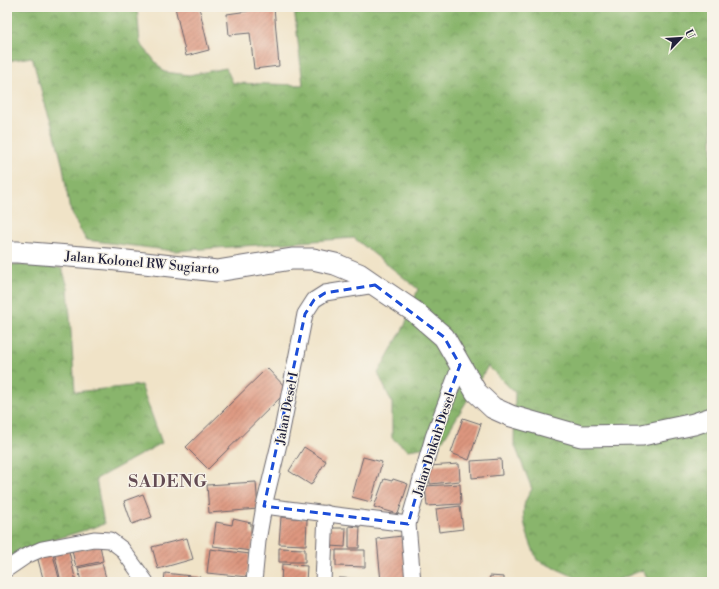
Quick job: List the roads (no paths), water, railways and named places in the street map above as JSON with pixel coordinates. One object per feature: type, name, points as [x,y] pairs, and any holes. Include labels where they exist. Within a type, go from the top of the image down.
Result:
[{"type":"main road","name":"Jalan Kolonel RW Sugiarto","points":[[7,252],[108,259],[217,271],[292,259],[314,259],[335,264],[359,274],[415,312],[444,337],[476,392],[493,408],[511,416],[581,436],[642,434],[694,424],[712,418]]},
{"type":"street","name":"Jalan Desel I","points":[[254,582],[258,541],[264,506],[280,440],[305,314],[314,300],[325,293],[375,285]]},
{"type":"street","name":"Jalan Dukuh Desel","points":[[413,582],[408,524],[433,437],[460,365]]},
{"type":"street","points":[[264,506],[408,524]]},
{"type":"street","points":[[323,582],[326,514]]},
{"type":"street","points":[[7,569],[26,556],[42,549],[94,539],[110,540],[122,549],[146,582]]},
{"type":"district","name":"SADENG","points":[[168,481]]}]
